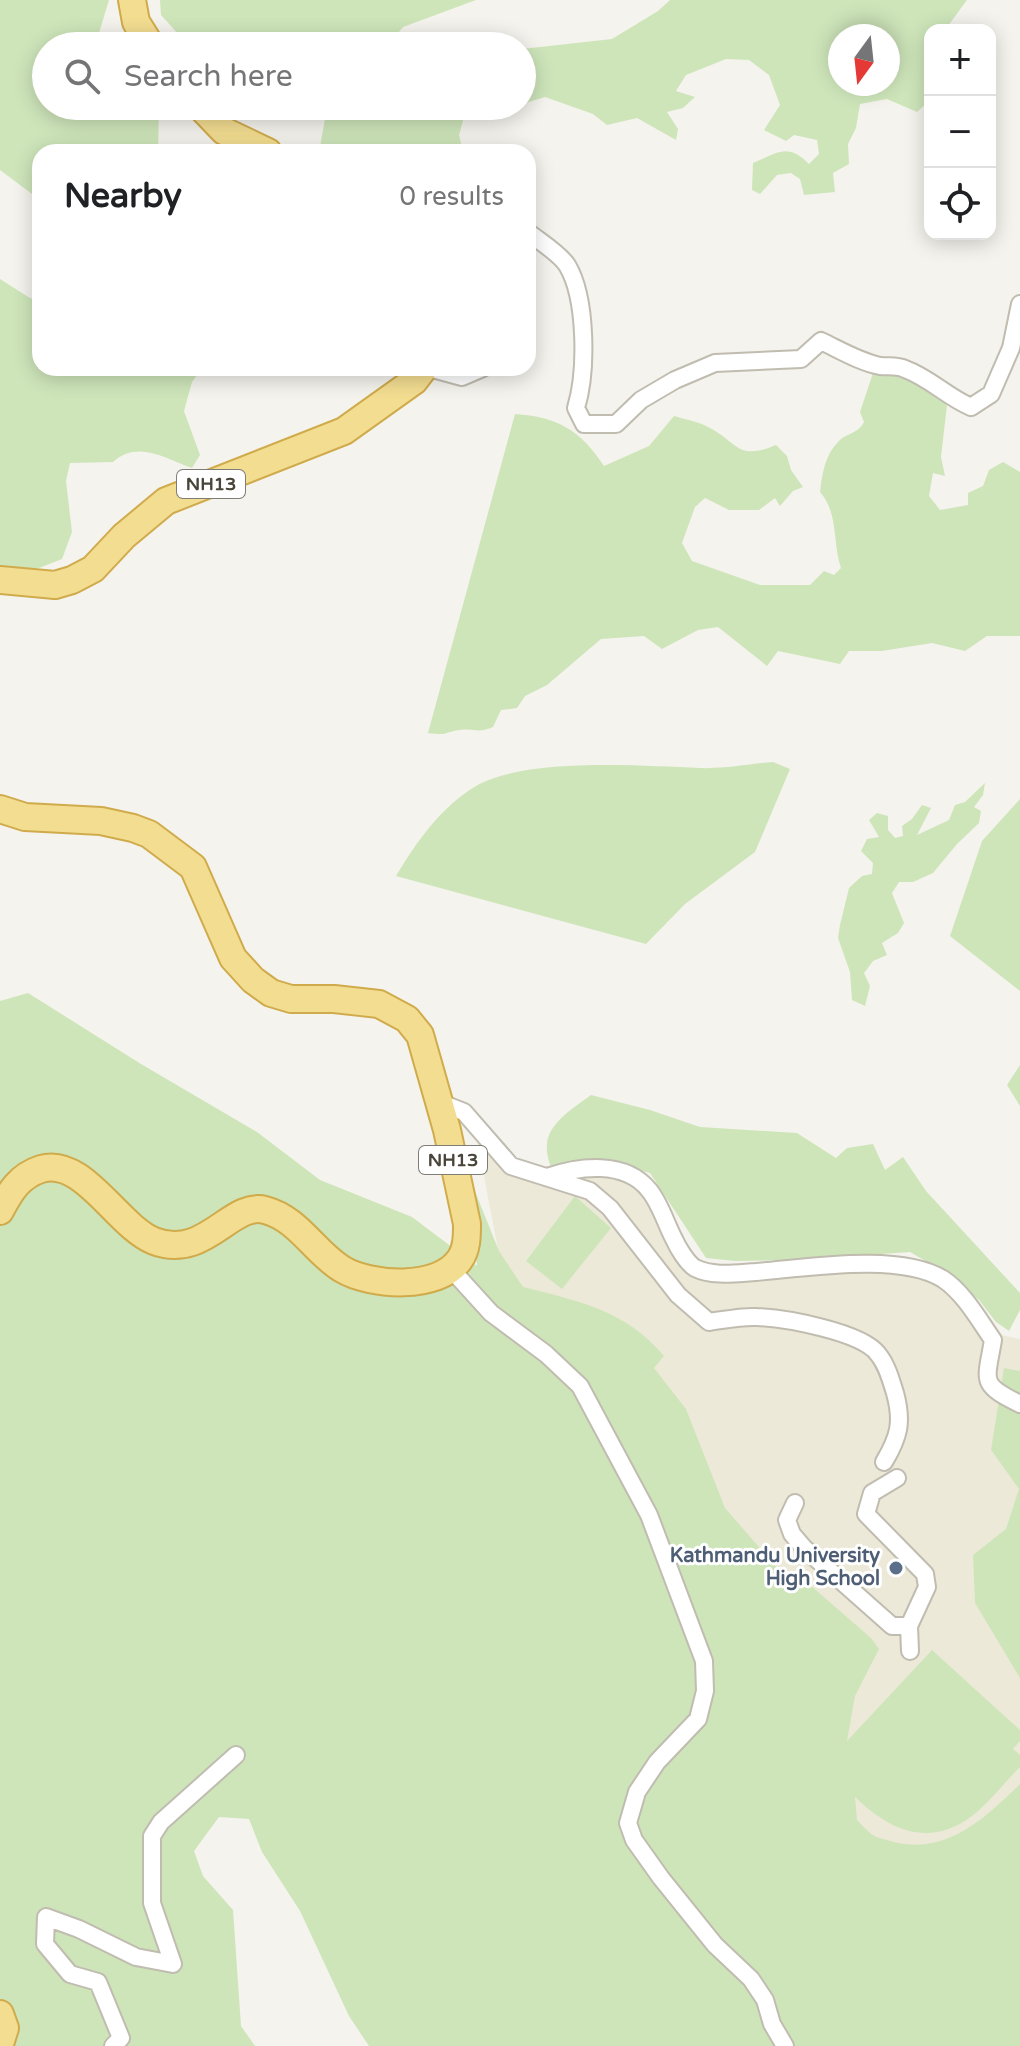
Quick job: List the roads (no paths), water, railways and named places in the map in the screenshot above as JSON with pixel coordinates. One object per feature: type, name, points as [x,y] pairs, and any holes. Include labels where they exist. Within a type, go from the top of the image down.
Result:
[{"type":"highway","points":[[132,0],[136,22],[142,32]]},
{"type":"highway","points":[[213,120],[224,131],[251,144]]},
{"type":"highway","name":"NH13","points":[[0,580],[55,585],[72,580],[93,569],[124,536],[166,501],[344,431],[419,376]]},
{"type":"highway","name":"NH13","points":[[0,809],[25,817],[101,821],[133,828],[156,839],[193,867],[233,958],[253,980],[271,993],[291,999],[334,999],[379,1004],[407,1019],[420,1035],[436,1101],[447,1130],[467,1224],[466,1245],[461,1259],[451,1269]]},
{"type":"highway","points":[[0,1211],[12,1188],[30,1172],[51,1166],[69,1170],[139,1233],[154,1241],[189,1245],[250,1210],[263,1209],[306,1235],[339,1268],[357,1276],[377,1281],[413,1282],[433,1279],[451,1269]]},
{"type":"street","points":[[536,239],[566,264],[581,310],[582,390],[576,408],[584,424],[616,424],[641,400],[675,380],[715,363],[801,359],[821,341],[861,360],[880,366],[902,367],[934,382],[953,399],[971,407],[991,394],[1011,348],[1020,304]]},
{"type":"street","points":[[436,1101],[464,1112],[511,1166],[590,1191],[610,1208],[678,1295],[709,1322],[757,1317],[802,1324],[854,1337],[878,1352],[890,1376],[899,1410],[898,1439],[884,1462]]},
{"type":"street","points":[[547,1177],[569,1169],[628,1172],[649,1190],[678,1247],[694,1268],[722,1274],[874,1264],[912,1269],[943,1279],[971,1308],[993,1340],[987,1380],[994,1391],[1020,1404]]},
{"type":"street","points":[[451,1269],[491,1313],[546,1354],[580,1386],[649,1515],[704,1661],[705,1691],[698,1719],[657,1762],[637,1792],[628,1823],[634,1840],[661,1878],[715,1945],[751,1979],[765,2000],[772,2024],[785,2046]]},
{"type":"street","points":[[897,1478],[872,1493],[866,1514],[925,1574],[927,1587],[909,1626],[910,1651]]},
{"type":"street","points":[[795,1503],[787,1520],[792,1534],[804,1548],[892,1626],[909,1626]]},
{"type":"street","points":[[113,2046],[121,2038],[98,1982],[70,1974],[45,1944],[46,1917],[79,1929],[136,1957],[173,1964],[152,1903],[152,1836],[161,1822],[236,1755]]},
{"type":"place","name":"Kathmandu University High School","points":[[896,1568]]}]
